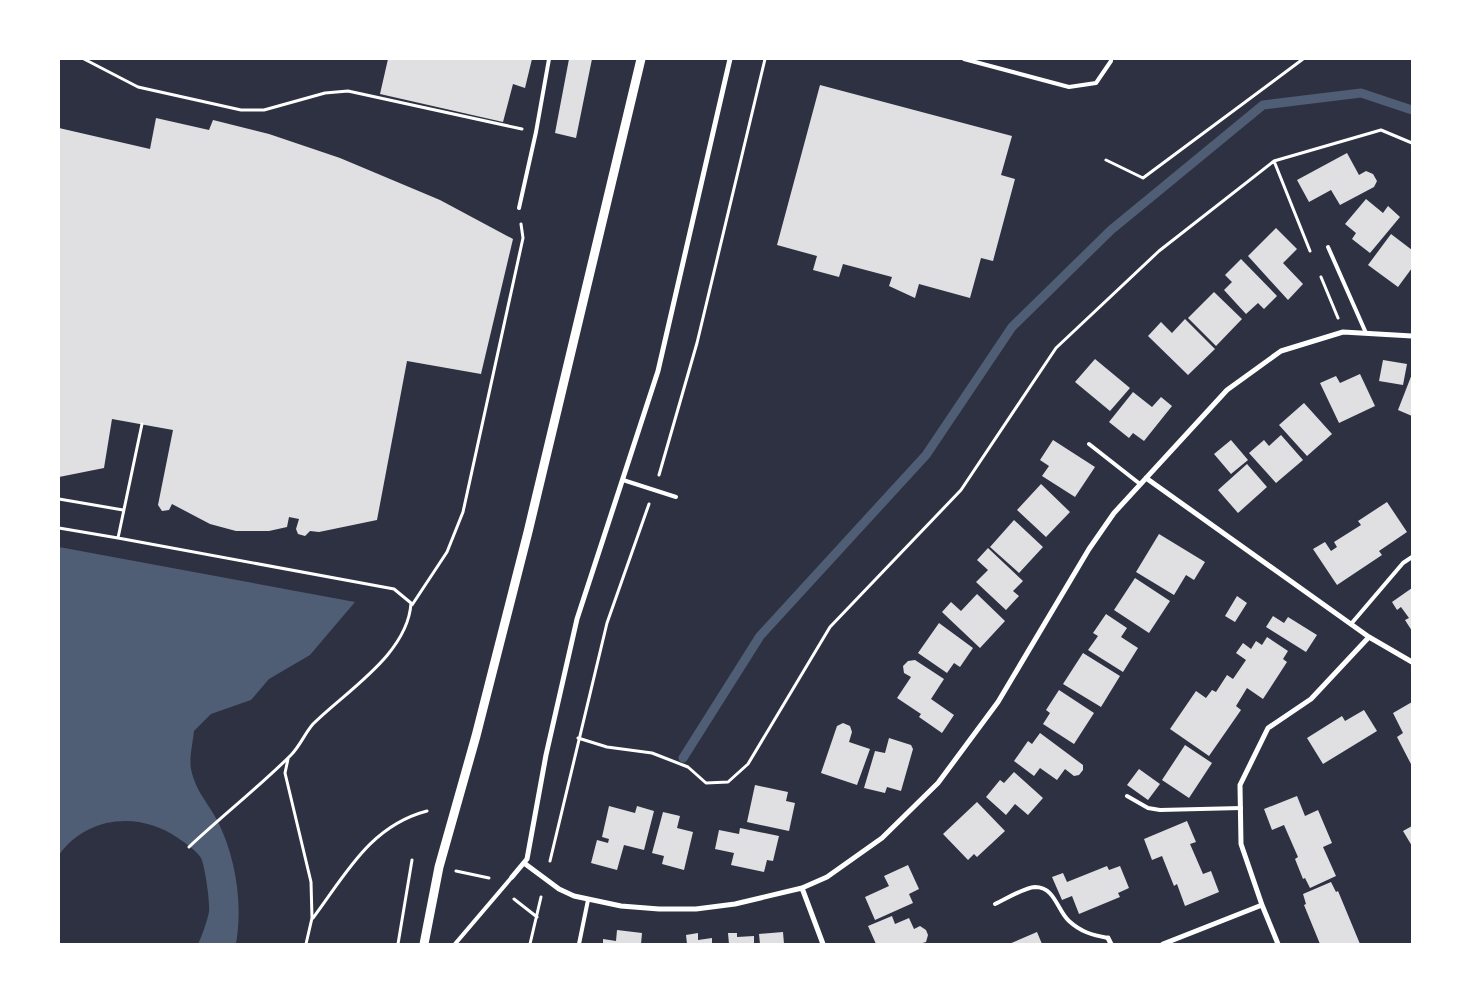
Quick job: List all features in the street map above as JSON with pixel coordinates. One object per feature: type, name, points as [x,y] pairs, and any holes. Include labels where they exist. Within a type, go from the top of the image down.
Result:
[{"type":"street","points":[[424,944],[439,867],[476,736],[528,532],[641,59]]},
{"type":"street","points":[[512,877],[524,863],[577,620],[590,573],[623,480],[658,371],[730,59]]},
{"type":"street","points":[[524,863],[559,889],[588,900],[622,906],[696,909],[735,904],[802,888],[835,872],[882,838],[938,783],[998,702],[1089,549],[1114,513],[1227,390],[1281,351],[1344,332],[1412,336]]},
{"type":"street","points":[[1146,478],[1368,636],[1412,662]]},
{"type":"street","points":[[1278,944],[1241,844],[1240,785],[1268,728],[1311,699],[1368,636]]},
{"type":"street","points":[[802,888],[823,944]]},
{"type":"street","points":[[1163,944],[1262,905]]},
{"type":"street","points":[[1108,938],[1111,944]]},
{"type":"lane","points":[[519,208],[536,132],[549,59]]},
{"type":"lane","points":[[964,59],[1069,87],[1096,83],[1111,61]]},
{"type":"lane","points":[[1328,248],[1366,333]]},
{"type":"lane","points":[[1089,444],[1140,484]]},
{"type":"lane","points":[[623,480],[655,489],[676,498]]},
{"type":"lane","points":[[1351,624],[1403,563],[1412,557]]},
{"type":"lane","points":[[1127,796],[1148,808],[1160,810],[1240,808]]},
{"type":"lane","points":[[455,944],[512,877]]},
{"type":"lane","points":[[995,904],[1033,887],[1044,889],[1053,895],[1067,919],[1076,927],[1086,934],[1108,938]]},
{"type":"lane","points":[[579,944],[588,900]]},
{"type":"path","points":[[84,59],[138,87],[241,110],[264,110],[325,93],[348,91],[536,132]]},
{"type":"path","points":[[549,863],[607,623],[655,489],[677,419],[765,59]]},
{"type":"path","points":[[1106,160],[1143,178],[1303,59]]},
{"type":"path","points":[[578,738],[607,747],[652,753],[688,767],[706,783],[728,782],[748,764],[830,627],[960,490],[1056,348],[1159,251],[1274,161],[1381,130],[1412,143]]},
{"type":"path","points":[[1274,161],[1314,260]]},
{"type":"path","points":[[411,606],[447,552],[463,512],[523,238],[519,208]]},
{"type":"path","points":[[1318,269],[1344,332]]},
{"type":"path","points":[[118,538],[142,424]]},
{"type":"path","points":[[59,499],[123,510]]},
{"type":"path","points":[[59,528],[394,589],[411,603],[410,620],[398,641],[372,672],[312,726],[288,758],[189,847]]},
{"type":"path","points":[[288,758],[286,773],[310,882],[312,918],[306,944]]},
{"type":"path","points":[[312,918],[355,859],[380,833],[405,816],[427,811]]},
{"type":"path","points":[[398,944],[412,860]]},
{"type":"path","points":[[456,871],[489,878]]},
{"type":"path","points":[[514,899],[536,917]]},
{"type":"path","points":[[530,944],[540,900]]},
{"type":"water","points":[[59,547],[355,602],[310,655],[269,679],[251,700],[211,714],[194,731],[190,760],[193,777],[224,834],[233,865],[239,913],[236,944],[198,944],[209,912],[203,862],[199,855],[190,847],[163,829],[131,821],[99,825],[84,832],[59,855]]},
{"type":"building","points":[[388,59],[532,59],[525,88],[513,84],[503,122],[380,94]]},
{"type":"building","points":[[569,59],[592,59],[576,138],[555,133]]},
{"type":"building","points":[[820,85],[1012,136],[1001,175],[1015,179],[993,261],[981,258],[970,298],[919,284],[915,298],[889,286],[892,277],[843,264],[839,277],[813,270],[817,256],[777,245]]},
{"type":"building","points":[[156,118],[209,130],[213,120],[269,134],[340,158],[440,200],[513,239],[481,374],[407,361],[377,520],[319,532],[310,531],[305,536],[298,534],[296,529],[299,519],[289,517],[287,527],[269,531],[236,531],[210,524],[172,504],[169,510],[162,511],[158,505],[173,430],[112,419],[104,468],[59,477],[59,128],[150,149]]},
{"type":"building","points":[[1347,153],[1359,175],[1366,171],[1373,174],[1377,181],[1374,187],[1340,205],[1331,190],[1309,202],[1297,180]]},
{"type":"building","points":[[1366,199],[1383,213],[1388,206],[1400,217],[1370,253],[1352,239],[1356,233],[1345,224]]},
{"type":"building","points":[[1276,228],[1297,249],[1283,263],[1303,284],[1288,300],[1248,256]]},
{"type":"building","points":[[1391,234],[1412,250],[1412,268],[1398,287],[1368,265]]},
{"type":"building","points":[[1241,259],[1277,296],[1264,309],[1258,303],[1246,314],[1224,290],[1232,282],[1225,275]]},
{"type":"building","points":[[1214,292],[1242,319],[1216,346],[1188,318]]},
{"type":"building","points":[[1185,319],[1215,349],[1188,375],[1148,336],[1161,322],[1172,333]]},
{"type":"building","points":[[1095,359],[1130,388],[1110,411],[1075,382]]},
{"type":"building","points":[[1383,360],[1407,364],[1403,385],[1379,381]]},
{"type":"building","points":[[1360,374],[1375,406],[1339,423],[1320,383],[1336,376],[1340,383]]},
{"type":"building","points":[[1412,374],[1412,416],[1398,410]]},
{"type":"building","points":[[1133,392],[1152,407],[1161,397],[1172,406],[1144,441],[1133,433],[1129,438],[1109,422]]},
{"type":"building","points":[[1304,403],[1332,434],[1307,456],[1279,425]]},
{"type":"building","points":[[1281,435],[1303,460],[1276,483],[1249,453],[1264,440],[1269,446]]},
{"type":"building","points":[[1053,440],[1095,467],[1075,497],[1042,476],[1049,466],[1040,460]]},
{"type":"building","points":[[1231,440],[1248,460],[1231,474],[1214,454]]},
{"type":"building","points":[[1247,464],[1267,487],[1238,513],[1218,490]]},
{"type":"building","points":[[1041,484],[1070,512],[1046,537],[1017,510]]},
{"type":"building","points":[[1387,502],[1407,532],[1379,551],[1382,555],[1337,585],[1313,549],[1325,542],[1331,551],[1337,547],[1334,542],[1361,525],[1358,521]]},
{"type":"building","points":[[1014,520],[1043,547],[1019,573],[990,547]]},
{"type":"building","points":[[1159,534],[1205,562],[1194,580],[1186,575],[1174,595],[1136,572]]},
{"type":"building","points":[[988,548],[1023,581],[1013,591],[1019,596],[1006,610],[976,582],[988,570],[977,560]]},
{"type":"building","points":[[1135,578],[1170,601],[1149,633],[1114,610]]},
{"type":"building","points":[[1412,588],[1412,631],[1405,620],[1409,618],[1401,607],[1397,610],[1392,602]]},
{"type":"building","points":[[977,594],[1005,621],[980,648],[942,612],[951,602],[961,611]]},
{"type":"building","points":[[1237,596],[1247,603],[1235,622],[1225,616]]},
{"type":"building","points":[[1106,614],[1127,628],[1121,637],[1138,648],[1123,672],[1088,650],[1098,636],[1093,633]]},
{"type":"building","points":[[1273,616],[1284,623],[1288,617],[1317,635],[1306,652],[1266,627]]},
{"type":"building","points":[[939,623],[973,648],[960,667],[954,663],[947,673],[918,653]]},
{"type":"building","points":[[1267,637],[1288,651],[1283,659],[1287,662],[1263,699],[1247,688],[1236,706],[1241,710],[1209,756],[1170,729],[1196,691],[1206,698],[1212,690],[1216,692],[1227,675],[1233,679],[1246,660],[1236,653],[1243,643],[1251,649],[1256,641],[1262,645]]},
{"type":"building","points":[[1083,653],[1120,676],[1101,707],[1063,684]]},
{"type":"building","points":[[915,660],[944,679],[931,699],[954,715],[942,733],[919,717],[921,714],[897,698],[911,677],[904,673],[903,666],[908,661]]},
{"type":"building","points":[[1059,690],[1094,713],[1074,744],[1043,724],[1050,713],[1046,710]]},
{"type":"building","points":[[1412,702],[1412,766],[1397,737],[1403,733],[1393,713]]},
{"type":"building","points":[[1364,710],[1377,731],[1323,764],[1307,738],[1342,716],[1345,721]]},
{"type":"building","points":[[843,723],[850,726],[852,732],[849,742],[870,749],[857,785],[821,773],[837,726]]},
{"type":"building","points":[[1040,733],[1083,765],[1083,770],[1079,775],[1074,776],[1065,769],[1057,780],[1040,768],[1034,776],[1014,761],[1028,741],[1032,744]]},
{"type":"building","points":[[889,738],[911,745],[913,749],[901,791],[887,787],[885,793],[864,788],[875,751],[885,753]]},
{"type":"building","points":[[1185,745],[1212,763],[1189,798],[1162,780]]},
{"type":"building","points":[[1139,769],[1160,784],[1148,800],[1127,785]]},
{"type":"building","points":[[1014,772],[1043,798],[1028,815],[1015,804],[1006,815],[986,797],[1000,780],[1004,783]]},
{"type":"building","points":[[755,785],[788,792],[786,801],[795,803],[789,831],[747,822]]},
{"type":"building","points":[[1297,796],[1305,816],[1318,810],[1332,843],[1323,847],[1336,876],[1310,888],[1305,878],[1303,879],[1295,859],[1298,857],[1284,825],[1272,830],[1264,809]]},
{"type":"building","points":[[977,802],[1005,831],[977,857],[974,854],[968,860],[943,834]]},
{"type":"building","points":[[609,806],[635,813],[637,806],[654,811],[644,850],[624,845],[617,870],[591,863],[597,840],[608,843],[609,839],[602,837]]},
{"type":"building","points":[[663,812],[680,816],[677,828],[693,832],[684,870],[662,864],[664,856],[652,853]]},
{"type":"building","points":[[1187,821],[1196,842],[1190,844],[1203,874],[1211,871],[1219,892],[1185,906],[1177,884],[1174,886],[1162,856],[1152,860],[1144,839]]},
{"type":"building","points":[[1412,826],[1412,846],[1403,831]]},
{"type":"building","points":[[740,828],[779,836],[773,861],[767,860],[764,872],[731,865],[734,853],[715,849],[719,830],[739,834]]},
{"type":"building","points":[[908,865],[919,889],[909,894],[913,903],[875,920],[865,897],[889,886],[884,876]]},
{"type":"building","points":[[1107,866],[1109,870],[1120,866],[1129,888],[1118,893],[1120,897],[1079,914],[1072,896],[1062,900],[1052,877],[1063,873],[1067,882]]},
{"type":"building","points":[[1331,882],[1336,892],[1338,891],[1360,944],[1320,944],[1304,905],[1306,904],[1303,894]]},
{"type":"building","points":[[892,916],[895,924],[909,918],[914,929],[920,926],[926,930],[928,935],[926,942],[919,944],[876,944],[868,926]]},
{"type":"building","points":[[617,930],[642,933],[641,944],[603,944],[603,939],[616,941]]},
{"type":"building","points":[[783,932],[784,944],[760,944],[759,934]]},
{"type":"building","points":[[1037,932],[1042,944],[1009,944]]},
{"type":"building","points":[[698,933],[698,940],[712,938],[712,944],[687,944],[686,935]]},
{"type":"building","points":[[728,933],[737,933],[737,937],[754,936],[754,944],[729,944]]},
{"type":"waterway","points":[[683,758],[760,636],[926,455],[1012,327],[1111,230],[1263,105],[1361,93],[1412,110]]}]
